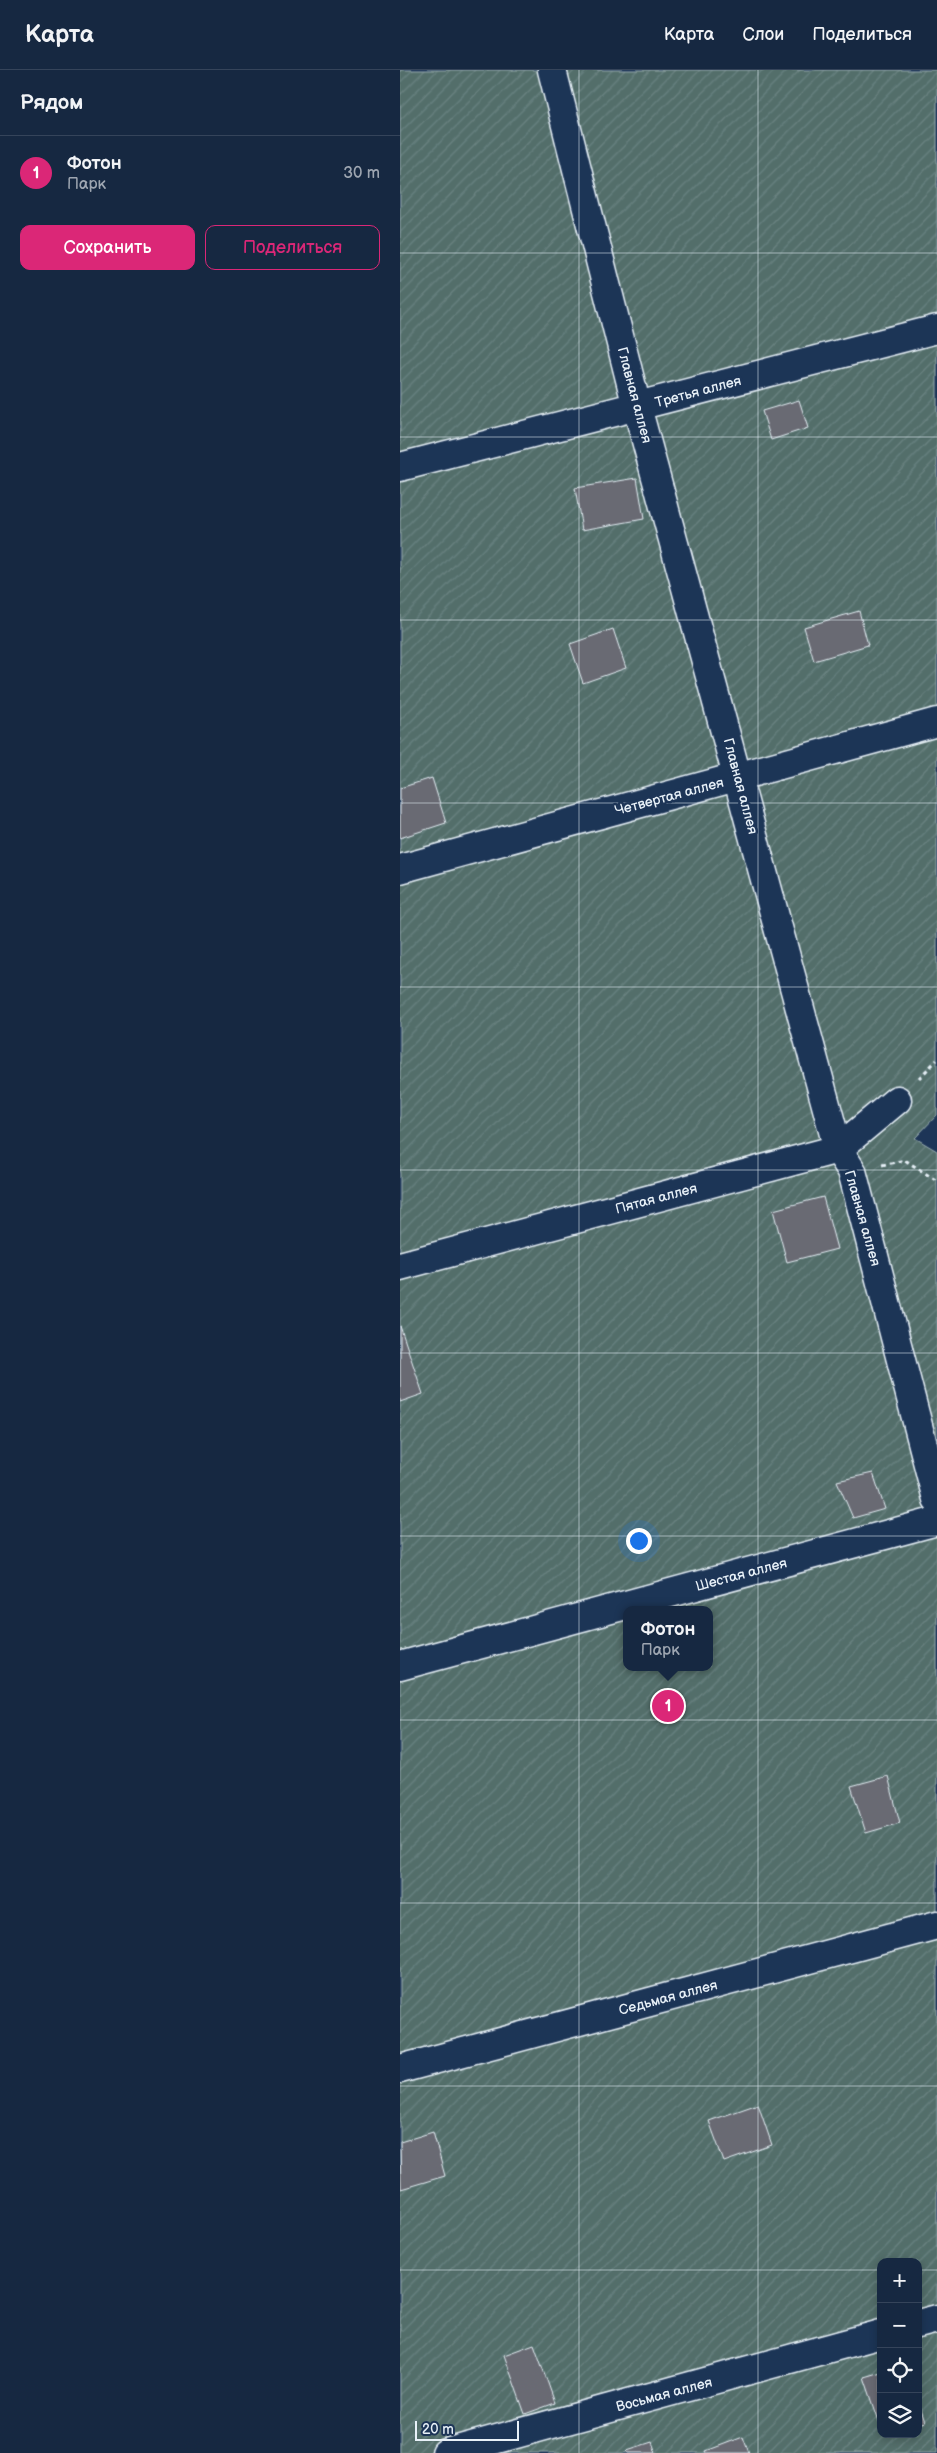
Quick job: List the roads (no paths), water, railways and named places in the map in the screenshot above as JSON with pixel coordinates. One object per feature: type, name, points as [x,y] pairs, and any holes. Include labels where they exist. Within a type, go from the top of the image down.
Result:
[{"type":"street","name":"Главная аллея","points":[[552,70],[637,407],[937,1499]]},
{"type":"street","name":"Третья аллея","points":[[400,467],[937,329]]},
{"type":"street","name":"Четвертая аллея","points":[[400,869],[739,778],[937,722]]},
{"type":"street","name":"Пятая аллея","points":[[400,1266],[845,1160],[897,1100]]},
{"type":"street","name":"Шестая аллея","points":[[400,1666],[937,1521]]},
{"type":"street","name":"Седьмая аллея","points":[[400,2069],[937,1925]]},
{"type":"street","points":[[922,2323],[937,2319]]},
{"type":"street","name":"Восьмая аллея","points":[[446,2453],[877,2335]]},
{"type":"place","name":"Фотон","points":[[668,1706]]}]
